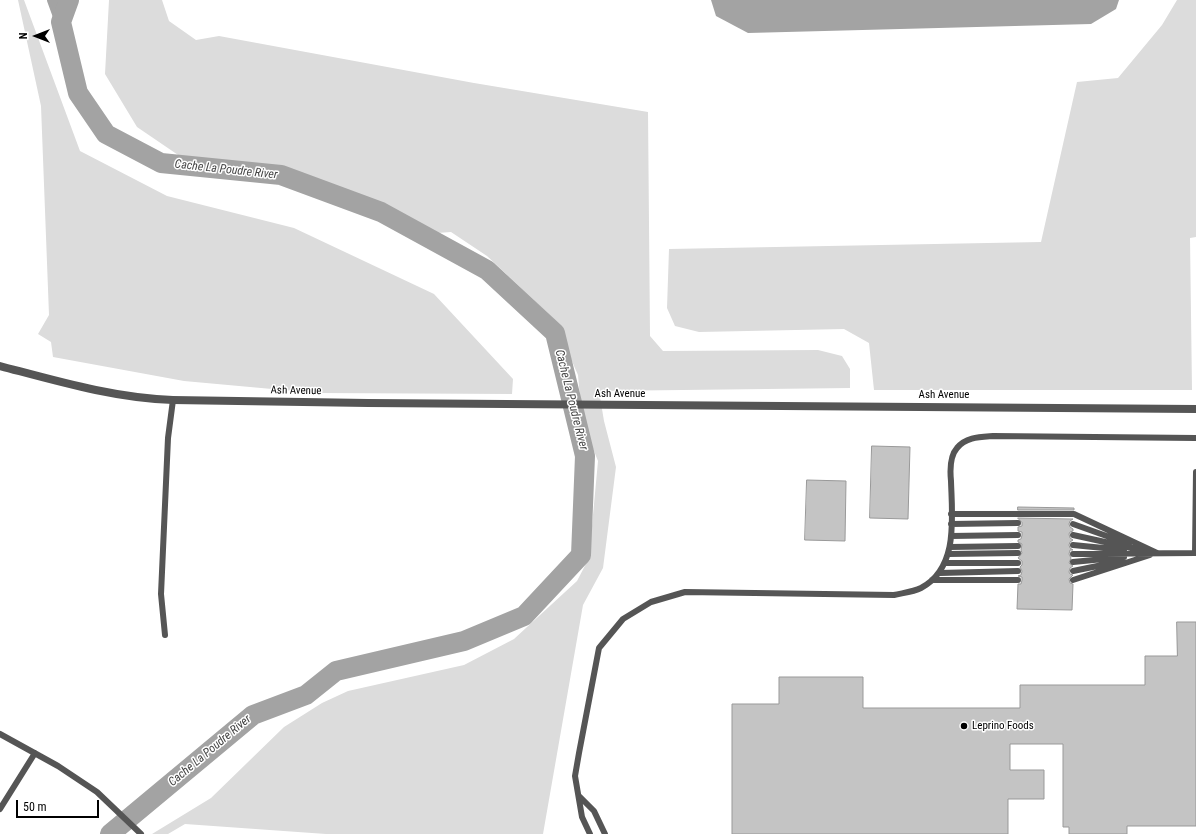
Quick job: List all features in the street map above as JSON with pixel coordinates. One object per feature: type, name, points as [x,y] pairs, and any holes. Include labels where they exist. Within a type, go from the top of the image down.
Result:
[{"type":"street","name":"Ash Avenue","points":[[0,366],[56,381],[99,390],[173,400],[1196,409]]},
{"type":"lane","points":[[165,635],[161,594],[168,438],[173,400]]},
{"type":"lane","points":[[590,834],[582,817],[575,776],[599,648],[623,619],[651,602],[685,592],[894,595],[920,589],[940,573],[945,563],[950,547],[951,536],[950,466],[956,449],[971,438],[993,436],[1196,438]]},
{"type":"lane","points":[[1073,554],[1195,552],[1196,472]]},
{"type":"lane","points":[[951,514],[1074,514],[1157,553]]},
{"type":"lane","points":[[951,524],[1018,523]]},
{"type":"lane","points":[[1073,524],[1157,553]]},
{"type":"lane","points":[[951,536],[1018,535]]},
{"type":"lane","points":[[1073,535],[1157,553]]},
{"type":"lane","points":[[1073,545],[1157,553]]},
{"type":"lane","points":[[950,547],[1018,546]]},
{"type":"lane","points":[[948,554],[1018,553]]},
{"type":"lane","points":[[1073,562],[1157,553]]},
{"type":"lane","points":[[1073,572],[1157,553]]},
{"type":"lane","points":[[1073,580],[1157,553]]},
{"type":"lane","points":[[945,563],[1018,563]]},
{"type":"lane","points":[[940,573],[1018,571]]},
{"type":"lane","points":[[932,580],[1018,580]]},
{"type":"lane","points":[[0,734],[35,752],[97,792],[140,834]]},
{"type":"lane","points":[[0,809],[35,752]]},
{"type":"lane","points":[[579,796],[594,811],[605,834]]},
{"type":"shaded area","points":[[18,0],[24,0],[80,151],[167,196],[294,228],[434,294],[513,379],[512,394],[316,393],[184,381],[53,357],[51,342],[38,334],[49,315],[41,106]]},
{"type":"shaded area","points":[[109,0],[162,0],[169,21],[196,40],[219,36],[474,83],[648,112],[650,336],[663,351],[818,350],[842,356],[850,369],[850,388],[599,391],[604,421],[616,467],[603,568],[583,605],[543,834],[326,834],[185,824],[168,834],[152,834],[211,798],[284,727],[322,703],[348,691],[464,665],[514,639],[577,581],[589,558],[598,461],[582,421],[578,375],[553,318],[487,256],[451,232],[437,233],[377,205],[278,171],[184,159],[137,127],[105,74]]},
{"type":"shaded area","points":[[711,0],[1119,0],[1116,9],[1091,24],[748,33],[716,16]]},
{"type":"shaded area","points":[[1177,0],[1196,0],[1196,237],[1190,238],[1192,390],[874,390],[869,343],[844,329],[699,332],[675,326],[667,308],[669,249],[1041,242],[1077,82],[1118,78],[1162,25]]},
{"type":"building","points":[[872,446],[910,447],[908,519],[870,518]]},
{"type":"building","points":[[807,480],[846,481],[845,541],[805,540]]},
{"type":"building","points":[[1018,507],[1074,508],[1074,510],[1018,510]]},
{"type":"building","points":[[1018,518],[1073,519],[1069,524],[1073,529],[1073,531],[1069,534],[1070,538],[1073,540],[1069,545],[1073,550],[1070,550],[1069,554],[1071,558],[1069,563],[1073,566],[1070,568],[1069,572],[1073,575],[1069,579],[1070,583],[1073,584],[1072,610],[1017,609],[1018,584],[1021,584],[1022,580],[1022,577],[1018,576],[1021,575],[1022,571],[1020,567],[1022,565],[1022,561],[1018,558],[1022,553],[1022,544],[1018,542],[1018,540],[1021,539],[1022,532],[1018,531],[1018,527],[1022,526],[1022,523]]},
{"type":"building","name":"Leprino Foods","points":[[1177,622],[1196,622],[1196,826],[1127,826],[1127,834],[1069,834],[1069,827],[1063,827],[1063,744],[1010,744],[1010,770],[1044,770],[1044,799],[1008,799],[1008,834],[732,834],[732,704],[779,704],[779,677],[863,677],[863,708],[1020,708],[1020,685],[1145,685],[1145,656],[1177,656]]},
{"type":"waterway","points":[[53,0],[61,22]]},
{"type":"waterway","name":"Cache La Poudre River","points":[[69,0],[61,22],[78,93],[106,134],[161,163],[281,175],[381,212],[487,270],[555,333],[585,456],[581,555],[524,616],[464,641],[336,671],[306,695],[253,715],[110,834]]},
{"type":"place","name":"Leprino Foods","points":[[964,726]]}]
